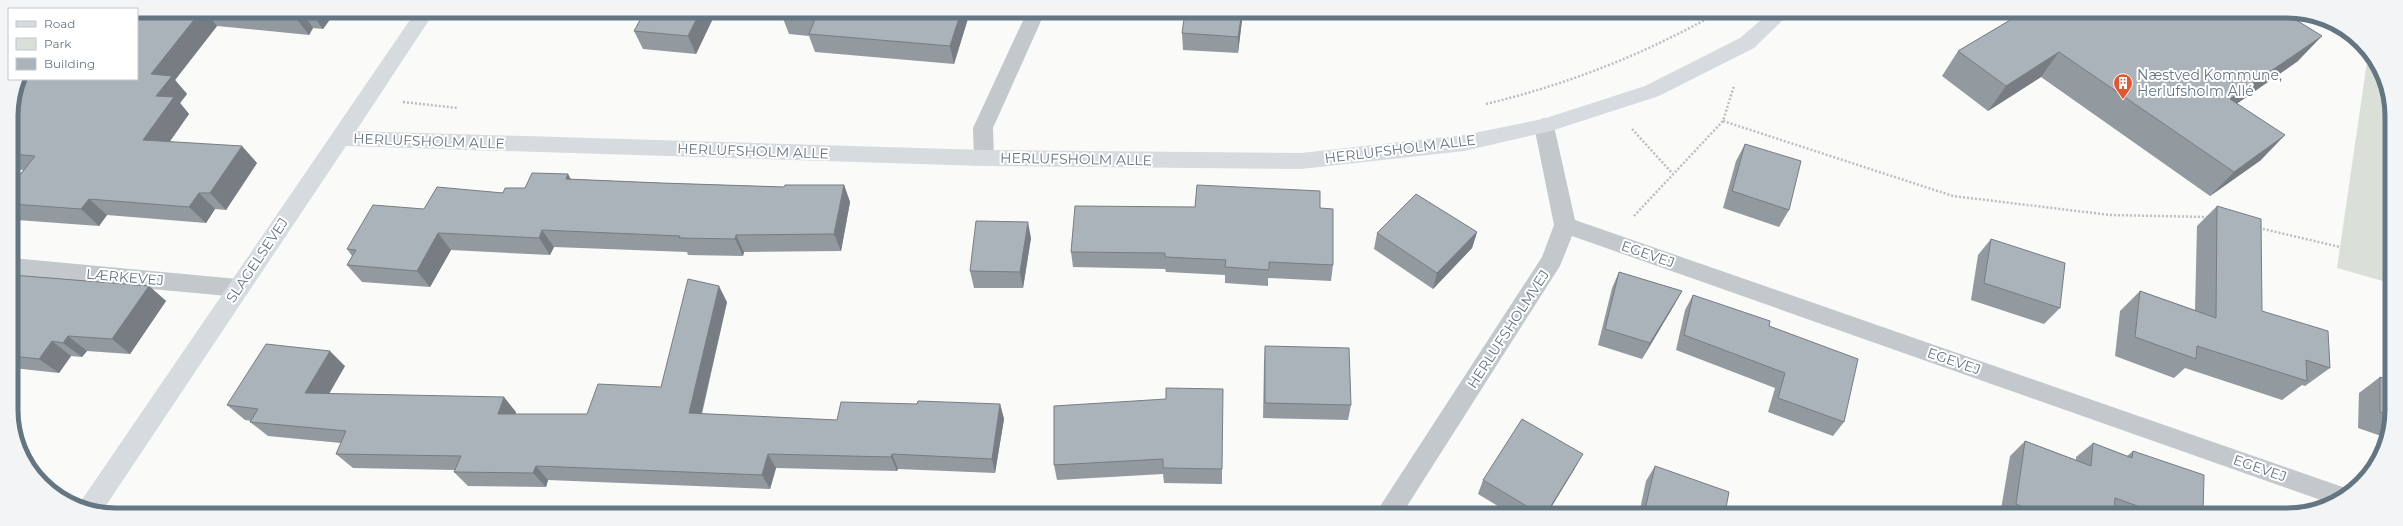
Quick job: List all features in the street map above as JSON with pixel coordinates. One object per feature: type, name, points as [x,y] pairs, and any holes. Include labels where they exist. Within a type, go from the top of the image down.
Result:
[{"type":"street","name":"SLAGELSEVEJ","points":[[92,505],[340,138],[369,98],[421,18]]},
{"type":"street","points":[[984,158],[982,128],[1033,18]]},
{"type":"street","name":"HERLUFSHOLM ALLE","points":[[340,138],[984,158],[1301,161],[1464,143],[1544,126],[1652,91],[1747,43],[1775,18]]},
{"type":"street","points":[[1544,126],[1565,225]]},
{"type":"street","name":"EGEVEJ","points":[[1565,225],[2337,494]]},
{"type":"street","name":"HERLUFSHOLMVEJ","points":[[1392,508],[1552,260],[1565,225]]},
{"type":"street","name":"LÆRKEVEJ","points":[[18,268],[238,288]]},
{"type":"path","points":[[1480,106],[1525,96],[1585,77],[1671,40],[1709,18]]},
{"type":"path","points":[[1610,241],[1723,121],[1747,43]]},
{"type":"path","points":[[369,98],[460,109]]},
{"type":"path","points":[[1723,121],[1952,196],[2110,215],[2214,218]]},
{"type":"path","points":[[2251,226],[2340,247]]},
{"type":"green space","points":[[2367,60],[2380,84],[2384,103],[2385,282],[2337,268]]},
{"type":"building","points":[[138,18],[195,18],[151,74],[172,76],[156,96],[174,97],[143,140],[242,146],[210,193],[199,193],[189,207],[89,199],[81,209],[18,204],[18,177],[35,156],[18,155],[18,110],[21,91],[25,80],[138,80]]},
{"type":"building","points":[[641,18],[697,18],[688,36],[634,31]]},
{"type":"building","points":[[804,18],[959,18],[950,46],[809,34],[815,19]]},
{"type":"building","points":[[1184,18],[1241,18],[1238,37],[1182,33]]},
{"type":"building","points":[[2014,18],[2293,18],[2322,36],[2230,99],[2285,135],[2234,172],[2059,52],[2006,86],[1958,51]]},
{"type":"building","points":[[1745,144],[1801,161],[1789,210],[1732,191]]},
{"type":"building","points":[[532,173],[568,174],[566,179],[661,183],[784,187],[785,185],[844,185],[834,234],[736,235],[735,239],[679,238],[680,236],[542,230],[539,238],[438,233],[417,271],[347,265],[356,250],[347,249],[373,205],[424,209],[437,187],[503,193],[505,188],[525,188]]},
{"type":"building","points":[[1197,185],[1320,191],[1320,208],[1333,209],[1333,265],[1269,262],[1269,270],[1225,267],[1226,260],[1165,257],[1165,253],[1071,252],[1075,206],[1195,207]]},
{"type":"building","points":[[1416,194],[1477,232],[1437,273],[1377,233]]},
{"type":"building","points":[[2217,206],[2261,219],[2262,311],[2328,331],[2330,368],[2306,360],[2307,381],[2197,346],[2196,359],[2135,337],[2140,291],[2216,318]]},
{"type":"building","points":[[976,221],[1028,222],[1020,272],[970,271]]},
{"type":"building","points":[[1991,239],[2065,263],[2060,308],[1984,283]]},
{"type":"building","points":[[1619,272],[1682,291],[1650,343],[1605,329]]},
{"type":"building","points":[[18,275],[149,286],[112,339],[68,336],[63,343],[52,341],[39,359],[18,357]]},
{"type":"building","points":[[688,279],[719,286],[689,413],[837,420],[841,402],[917,404],[918,401],[1000,404],[992,459],[892,454],[891,457],[768,454],[762,475],[536,466],[533,473],[454,472],[461,456],[336,454],[346,431],[250,422],[258,409],[227,405],[266,344],[330,351],[305,393],[504,397],[498,414],[587,414],[598,384],[661,387]]},
{"type":"building","points":[[1693,295],[1770,321],[1769,326],[1858,359],[1844,422],[1778,398],[1785,373],[1684,335]]},
{"type":"building","points":[[1265,346],[1349,348],[1351,405],[1265,403]]},
{"type":"building","points":[[2380,377],[2385,379],[2385,414],[2380,412]]},
{"type":"building","points":[[1166,388],[1223,389],[1222,469],[1163,468],[1163,459],[1054,465],[1054,406],[1166,399]]},
{"type":"building","points":[[1522,419],[1583,454],[1550,508],[1530,508],[1483,480]]},
{"type":"building","points":[[2025,441],[2091,466],[2093,443],[2132,458],[2133,451],[2204,475],[2203,508],[2143,508],[2115,498],[2114,508],[2026,508],[2016,504]]},
{"type":"building","points":[[1655,466],[1729,492],[1726,508],[1645,508]]},
{"type":"place","name":"Næstved Kommune, Herlufsholm Allé","points":[[2123,100]]}]
